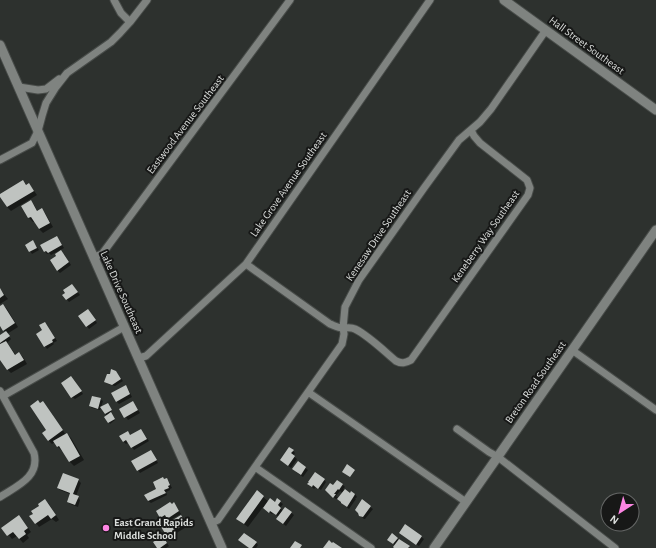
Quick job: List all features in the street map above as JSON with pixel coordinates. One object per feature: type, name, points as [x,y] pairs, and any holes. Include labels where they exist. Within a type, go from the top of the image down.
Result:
[{"type":"main road","name":"Hall Street Southeast","points":[[504,0],[656,110]]},
{"type":"main road","name":"Lake Drive Southeast","points":[[0,45],[222,548]]},
{"type":"main road","name":"Breton Road Southeast","points":[[434,548],[656,230]]},
{"type":"street","points":[[114,0],[121,12],[130,22]]},
{"type":"street","points":[[19,87],[38,90],[46,89],[111,42],[130,22],[147,0]]},
{"type":"street","name":"Eastwood Avenue Southeast","points":[[94,257],[102,254],[290,0]]},
{"type":"street","name":"Lake Grove Avenue Southeast","points":[[138,358],[146,356],[246,264],[430,0]]},
{"type":"street","name":"Kenesaw Drive Southeast","points":[[211,522],[218,520],[342,344],[345,307],[359,280],[459,140],[480,122],[491,109],[546,30]]},
{"type":"street","points":[[0,160],[32,143],[38,131],[46,103],[67,73]]},
{"type":"street","name":"Keneberry Way Southeast","points":[[343,328],[353,328],[358,331],[396,361],[406,363],[412,360],[528,195],[530,188],[527,180],[480,143],[471,130]]},
{"type":"street","points":[[246,264],[330,324],[343,328]]},
{"type":"street","points":[[0,497],[26,480],[34,471],[36,461],[34,453],[2,393],[124,326]]},
{"type":"street","points":[[572,350],[656,410]]},
{"type":"street","points":[[308,392],[466,502]]},
{"type":"street","points":[[457,429],[498,457],[615,548]]},
{"type":"street","points":[[255,467],[371,548]]},
{"type":"building","points":[[23,180],[26,185],[29,183],[34,191],[7,207],[0,197],[0,194]]},
{"type":"building","points":[[31,200],[37,211],[42,208],[50,223],[39,229],[31,217],[28,218],[21,206]]},
{"type":"building","points":[[57,236],[62,245],[48,253],[46,251],[44,252],[40,245]]},
{"type":"building","points":[[33,240],[37,248],[29,252],[25,245]]},
{"type":"building","points":[[61,250],[69,262],[57,271],[50,260]]},
{"type":"building","points":[[72,284],[78,292],[66,300],[62,295],[65,293],[63,290]]},
{"type":"building","points":[[0,288],[4,295],[0,298]]},
{"type":"building","points":[[3,304],[15,323],[3,331],[0,326],[0,306]]},
{"type":"building","points":[[88,309],[96,320],[86,327],[78,316]]},
{"type":"building","points":[[45,322],[55,338],[52,340],[53,342],[44,347],[36,334],[42,330],[39,325]]},
{"type":"building","points":[[6,331],[10,336],[0,343],[0,335]]},
{"type":"building","points":[[6,341],[15,355],[19,352],[24,360],[7,370],[0,360],[0,344]]},
{"type":"building","points":[[111,369],[116,371],[121,379],[112,385],[104,382],[107,374],[110,374]]},
{"type":"building","points":[[71,376],[82,391],[71,398],[61,383]]},
{"type":"building","points":[[126,385],[130,394],[116,402],[111,393]]},
{"type":"building","points":[[92,396],[101,398],[98,409],[89,406]]},
{"type":"building","points":[[38,400],[40,403],[43,401],[63,430],[48,441],[42,433],[46,430],[30,406]]},
{"type":"building","points":[[133,401],[138,410],[124,418],[119,409]]},
{"type":"building","points":[[108,403],[112,410],[105,414],[100,407]]},
{"type":"building","points":[[111,412],[115,419],[108,423],[104,417]]},
{"type":"building","points":[[141,429],[147,439],[131,448],[126,440],[123,442],[119,436],[128,431],[130,435]]},
{"type":"building","points":[[67,433],[80,456],[69,462],[59,446],[57,447],[53,441]]},
{"type":"building","points":[[289,447],[294,450],[291,453],[295,456],[288,466],[280,460]]},
{"type":"building","points":[[151,450],[157,460],[137,471],[131,461]]},
{"type":"building","points":[[298,461],[306,467],[301,475],[292,469]]},
{"type":"building","points":[[347,464],[355,470],[350,477],[342,472]]},
{"type":"building","points":[[315,472],[325,479],[318,489],[313,485],[312,487],[307,484]]},
{"type":"building","points":[[63,473],[79,479],[73,494],[79,496],[75,505],[67,502],[70,493],[57,488]]},
{"type":"building","points":[[163,477],[164,479],[167,478],[170,485],[168,486],[169,488],[164,490],[166,493],[148,501],[144,495],[156,489],[153,482]]},
{"type":"building","points":[[337,480],[343,484],[334,494],[336,494],[333,498],[325,490],[330,483],[333,485]]},
{"type":"building","points":[[345,489],[350,493],[351,491],[355,494],[347,507],[337,499]]},
{"type":"building","points":[[257,490],[264,496],[244,524],[236,519]]},
{"type":"building","points":[[270,498],[275,502],[277,498],[281,501],[278,505],[281,508],[276,515],[270,511],[269,513],[263,508]]},
{"type":"building","points":[[45,499],[56,515],[51,519],[48,515],[35,524],[29,516],[33,514],[31,511],[39,506],[38,504]]},
{"type":"building","points":[[362,499],[371,506],[363,517],[359,516],[355,510]]},
{"type":"building","points":[[170,502],[172,504],[174,502],[179,511],[167,519],[165,515],[160,518],[156,511]]},
{"type":"building","points":[[285,507],[292,512],[283,524],[276,519]]},
{"type":"building","points":[[19,515],[28,528],[24,531],[26,534],[19,539],[13,532],[7,536],[1,528]]},
{"type":"building","points":[[181,515],[186,523],[167,536],[161,527]]},
{"type":"building","points":[[405,524],[422,536],[416,545],[399,533]]},
{"type":"building","points":[[244,533],[257,542],[252,548],[249,548],[238,540]]},
{"type":"building","points":[[392,533],[398,538],[393,544],[387,540]]},
{"type":"building","points":[[163,536],[167,543],[160,548],[157,548],[153,542]]},
{"type":"building","points":[[399,539],[410,546],[408,548],[394,548],[393,547]]},
{"type":"building","points":[[329,540],[332,543],[333,542],[342,548],[323,548]]},
{"type":"building","points":[[295,541],[302,545],[300,548],[290,548]]},
{"type":"place","name":"East Grand Rapids Middle School","points":[[106,528]]}]
